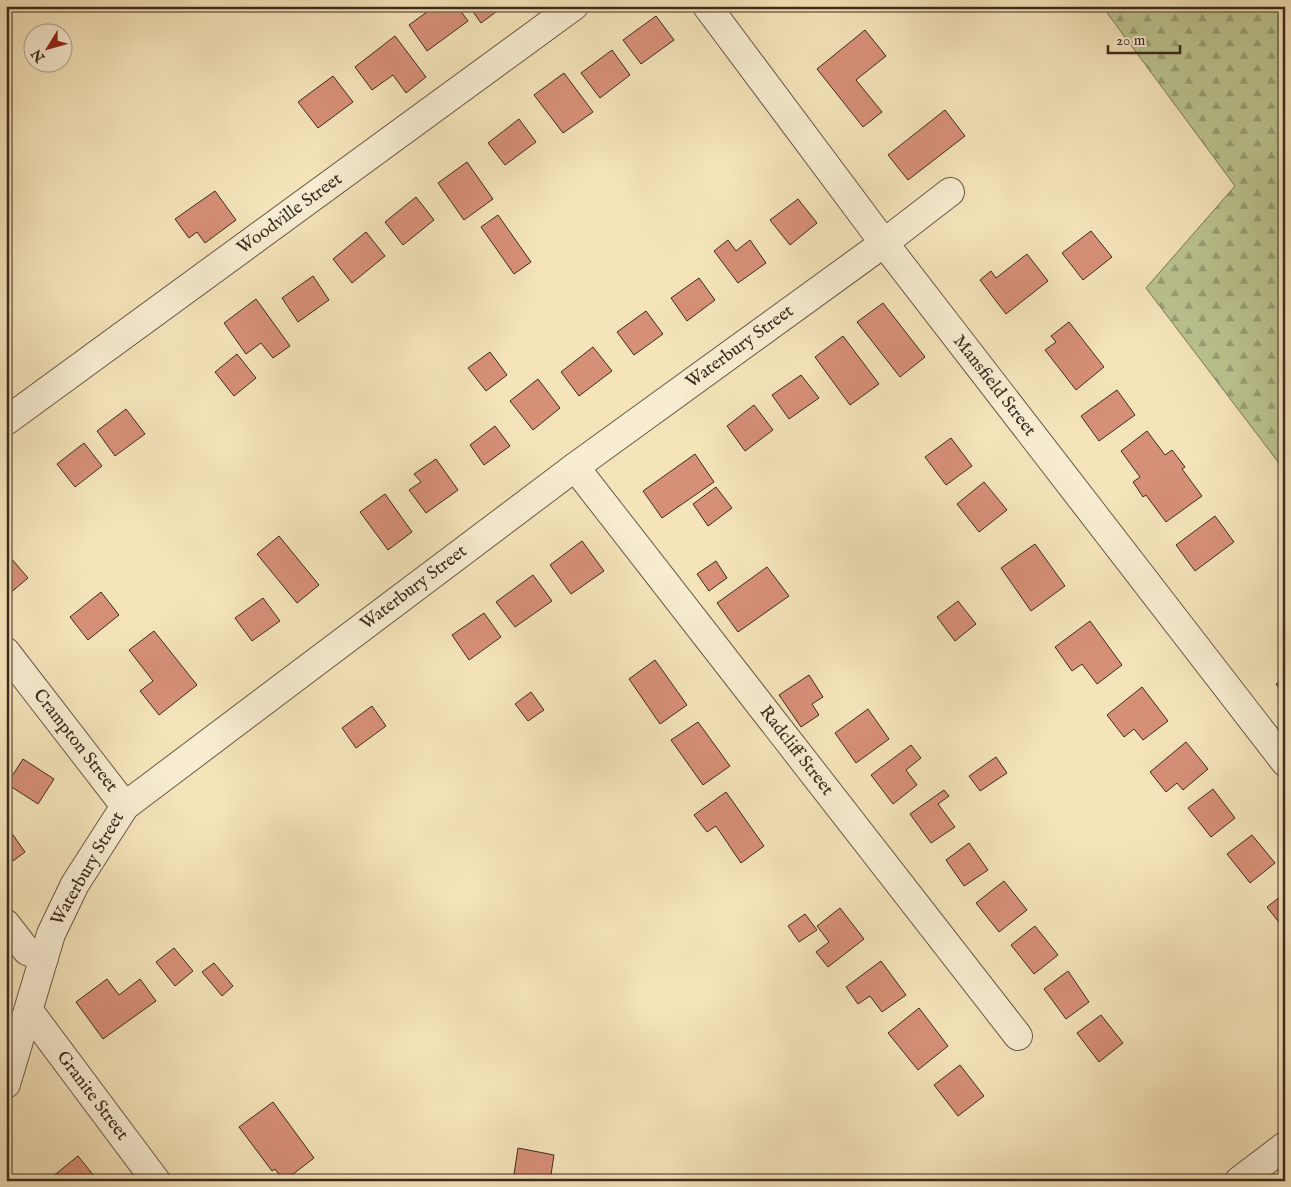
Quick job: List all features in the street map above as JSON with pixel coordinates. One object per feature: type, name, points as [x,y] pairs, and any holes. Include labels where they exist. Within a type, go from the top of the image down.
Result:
[{"type":"street","name":"Woodville Street","points":[[6,421],[574,6]]},
{"type":"street","name":"Mansfield Street","points":[[707,6],[884,243],[1285,762]]},
{"type":"street","name":"Waterbury Street","points":[[6,1084],[51,934],[75,884],[125,806],[575,467],[884,243],[950,192]]},
{"type":"street","name":"Radcliff Street","points":[[575,467],[1018,1036]]},
{"type":"street","name":"Crampton Street","points":[[6,652],[125,806]]},
{"type":"street","points":[[6,924],[28,951],[44,958]]},
{"type":"street","name":"Granite Street","points":[[29,1011],[156,1181]]},
{"type":"street","points":[[1239,1181],[1285,1146]]},
{"type":"green space","points":[[1102,6],[1285,6],[1285,471],[1146,288],[1235,186]]},
{"type":"building","points":[[435,6],[457,6],[468,21],[427,51],[409,25]]},
{"type":"building","points":[[469,6],[498,6],[500,9],[481,23]]},
{"type":"building","points":[[656,16],[674,40],[641,64],[623,40]]},
{"type":"building","points":[[865,30],[886,56],[856,80],[882,112],[863,127],[817,69]]},
{"type":"building","points":[[395,36],[426,77],[406,93],[393,75],[372,90],[355,67]]},
{"type":"building","points":[[612,50],[630,75],[600,98],[581,73]]},
{"type":"building","points":[[564,73],[593,112],[563,133],[534,95]]},
{"type":"building","points":[[333,76],[353,102],[318,128],[298,102]]},
{"type":"building","points":[[945,110],[965,136],[908,180],[888,155]]},
{"type":"building","points":[[519,119],[536,142],[505,165],[488,143]]},
{"type":"building","points":[[467,162],[493,199],[464,220],[438,183]]},
{"type":"building","points":[[215,191],[236,220],[205,243],[197,232],[189,238],[175,219]]},
{"type":"building","points":[[416,197],[434,220],[403,245],[385,222]]},
{"type":"building","points":[[798,199],[817,223],[790,245],[770,220]]},
{"type":"building","points":[[498,215],[531,262],[514,274],[481,227]]},
{"type":"building","points":[[1091,231],[1112,257],[1083,280],[1062,253]]},
{"type":"building","points":[[366,232],[385,256],[352,283],[333,259]]},
{"type":"building","points":[[728,240],[736,251],[750,240],[766,263],[738,283],[714,251]]},
{"type":"building","points":[[1027,254],[1048,281],[1006,314],[980,280],[991,271],[996,278]]},
{"type":"building","points":[[313,276],[329,300],[298,322],[282,298]]},
{"type":"building","points":[[699,278],[715,300],[687,321],[671,298]]},
{"type":"building","points":[[256,299],[290,346],[273,358],[261,343],[246,354],[224,323]]},
{"type":"building","points":[[883,303],[925,357],[900,377],[857,322]]},
{"type":"building","points":[[646,311],[663,334],[634,355],[617,332]]},
{"type":"building","points":[[1069,322],[1104,367],[1076,390],[1045,350],[1056,342],[1051,336]]},
{"type":"building","points":[[843,336],[879,384],[850,405],[815,357]]},
{"type":"building","points":[[593,347],[612,371],[579,396],[561,372]]},
{"type":"building","points":[[490,352],[507,375],[486,391],[468,368]]},
{"type":"building","points":[[237,354],[256,378],[234,396],[215,372]]},
{"type":"building","points":[[801,375],[819,398],[789,419],[772,395]]},
{"type":"building","points":[[538,379],[560,408],[533,430],[510,401]]},
{"type":"building","points":[[1117,390],[1135,415],[1099,441],[1081,416]]},
{"type":"building","points":[[754,405],[773,430],[745,451],[727,426]]},
{"type":"building","points":[[126,409],[145,434],[115,456],[97,431]]},
{"type":"building","points":[[495,426],[510,446],[484,465],[470,445]]},
{"type":"building","points":[[1147,431],[1165,455],[1172,450],[1185,467],[1182,469],[1202,496],[1166,522],[1146,495],[1143,497],[1133,482],[1140,477],[1121,451]]},
{"type":"building","points":[[951,438],[972,466],[946,485],[925,457]]},
{"type":"building","points":[[84,443],[102,466],[75,487],[57,464]]},
{"type":"building","points":[[695,454],[714,482],[662,518],[643,491]]},
{"type":"building","points":[[436,459],[458,490],[426,513],[409,490],[421,482],[414,474]]},
{"type":"building","points":[[984,482],[1007,510],[979,532],[957,504]]},
{"type":"building","points":[[716,487],[732,508],[708,526],[693,504]]},
{"type":"building","points":[[385,494],[412,532],[388,550],[360,512]]},
{"type":"building","points":[[1215,516],[1234,542],[1195,571],[1176,545]]},
{"type":"building","points":[[279,536],[319,585],[297,603],[257,554]]},
{"type":"building","points":[[582,541],[604,571],[571,594],[550,565]]},
{"type":"building","points":[[1035,544],[1065,586],[1031,611],[1001,568]]},
{"type":"building","points":[[10,557],[28,578],[9,594],[6,591],[6,560]]},
{"type":"building","points":[[716,561],[727,578],[709,591],[697,574]]},
{"type":"building","points":[[767,567],[789,596],[738,632],[717,603]]},
{"type":"building","points":[[533,575],[552,601],[515,627],[496,602]]},
{"type":"building","points":[[101,592],[119,615],[88,640],[70,617]]},
{"type":"building","points":[[263,598],[280,621],[252,641],[235,618]]},
{"type":"building","points":[[958,601],[976,624],[955,641],[937,617]]},
{"type":"building","points":[[484,613],[501,637],[469,660],[452,635]]},
{"type":"building","points":[[1090,621],[1122,665],[1097,684],[1082,664],[1072,671],[1055,647]]},
{"type":"building","points":[[154,631],[197,685],[159,715],[140,691],[153,681],[129,650]]},
{"type":"building","points":[[655,660],[687,705],[660,724],[629,679]]},
{"type":"building","points":[[809,675],[823,697],[812,704],[819,715],[801,727],[779,695]]},
{"type":"building","points":[[1285,678],[1285,696],[1276,684]]},
{"type":"building","points":[[1142,687],[1168,721],[1143,740],[1134,729],[1124,737],[1107,715]]},
{"type":"building","points":[[531,692],[544,710],[528,721],[515,704]]},
{"type":"building","points":[[372,706],[386,726],[356,748],[342,728]]},
{"type":"building","points":[[868,709],[889,739],[856,763],[835,733]]},
{"type":"building","points":[[698,722],[730,766],[703,785],[671,740]]},
{"type":"building","points":[[1186,742],[1208,769],[1183,790],[1177,783],[1166,792],[1150,772]]},
{"type":"building","points":[[911,745],[921,758],[906,770],[917,785],[893,804],[871,775]]},
{"type":"building","points":[[996,757],[1007,773],[980,791],[969,776]]},
{"type":"building","points":[[23,759],[54,779],[38,804],[7,784]]},
{"type":"building","points":[[1213,789],[1235,818],[1211,837],[1188,808]]},
{"type":"building","points":[[944,790],[949,796],[938,804],[955,827],[931,843],[910,814]]},
{"type":"building","points":[[726,792],[764,846],[741,863],[716,826],[707,832],[694,815]]},
{"type":"building","points":[[6,825],[25,852],[13,861],[8,854],[6,855]]},
{"type":"building","points":[[1252,835],[1275,863],[1250,883],[1227,854]]},
{"type":"building","points":[[969,843],[988,870],[964,886],[946,860]]},
{"type":"building","points":[[1004,881],[1027,910],[999,932],[976,903]]},
{"type":"building","points":[[1285,893],[1285,930],[1267,907]]},
{"type":"building","points":[[840,908],[864,939],[828,967],[816,952],[829,942],[817,926]]},
{"type":"building","points":[[805,914],[817,930],[799,942],[788,926]]},
{"type":"building","points":[[1035,926],[1058,955],[1034,974],[1011,945]]},
{"type":"building","points":[[174,948],[193,971],[175,986],[156,962]]},
{"type":"building","points":[[881,961],[906,995],[882,1012],[870,996],[858,1004],[846,987]]},
{"type":"building","points":[[214,963],[233,986],[222,996],[202,972]]},
{"type":"building","points":[[1068,971],[1089,1002],[1066,1019],[1044,989]]},
{"type":"building","points":[[107,979],[119,995],[140,979],[156,1001],[103,1039],[76,1002]]},
{"type":"building","points":[[919,1008],[948,1046],[918,1070],[888,1033]]},
{"type":"building","points":[[1101,1015],[1123,1043],[1099,1062],[1077,1033]]},
{"type":"building","points":[[960,1065],[984,1096],[958,1116],[934,1085]]},
{"type":"building","points":[[273,1102],[314,1158],[284,1181],[275,1169],[272,1171],[239,1127]]},
{"type":"building","points":[[518,1148],[554,1155],[550,1181],[513,1181]]},
{"type":"building","points":[[78,1156],[98,1181],[47,1181]]}]
